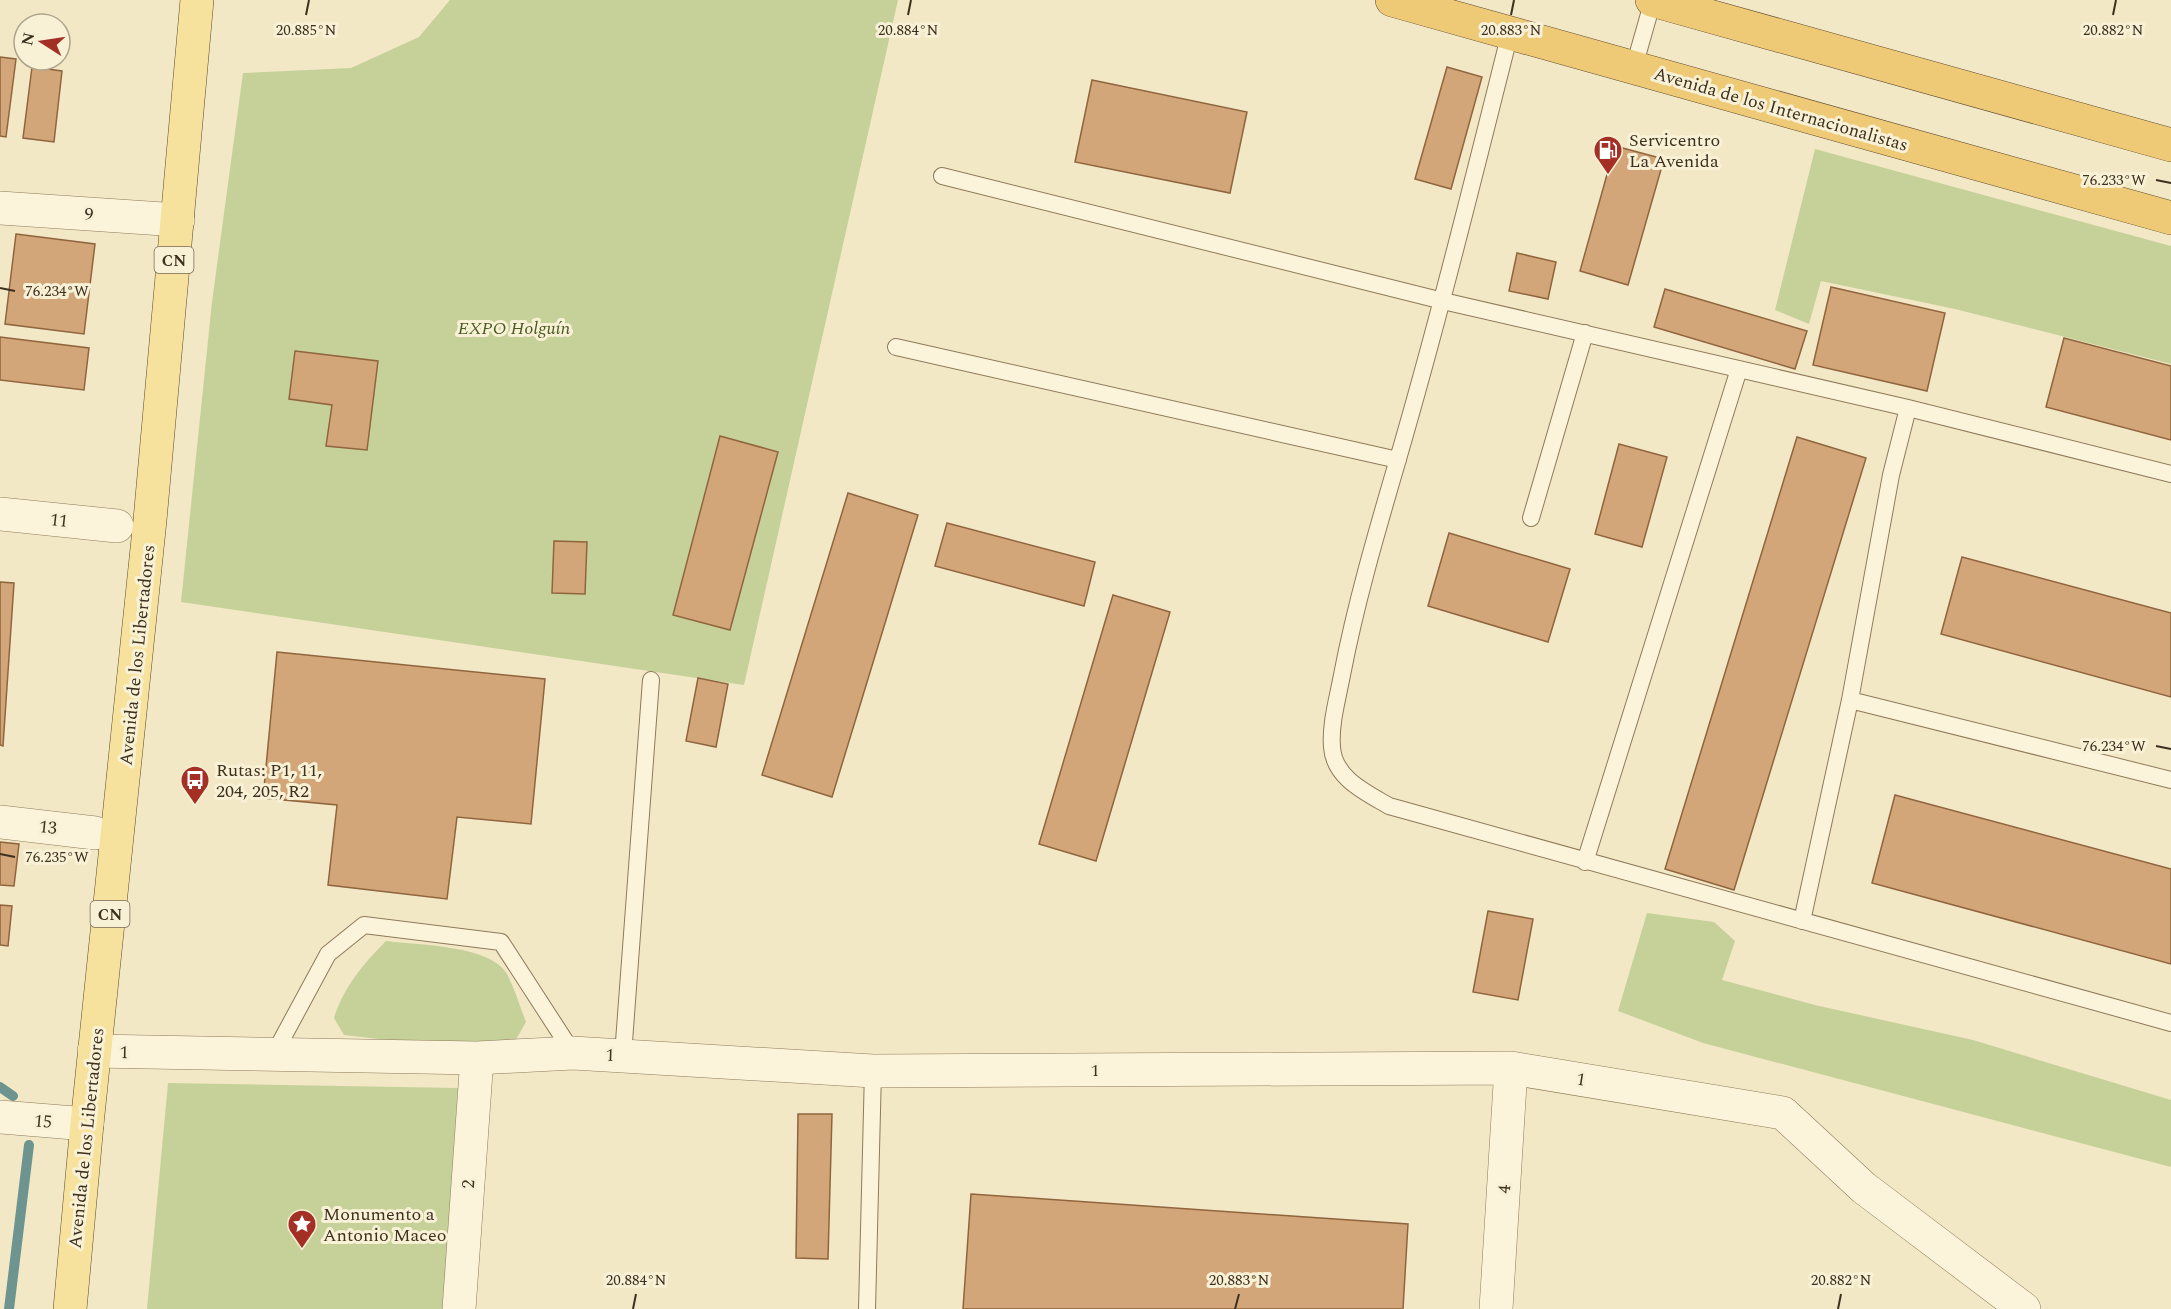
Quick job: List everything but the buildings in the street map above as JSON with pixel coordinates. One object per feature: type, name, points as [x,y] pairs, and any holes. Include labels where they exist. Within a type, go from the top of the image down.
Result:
[{"type":"highway","name":"Avenida de los Internacionalistas","points":[[1392,0],[2171,218]]},
{"type":"highway","points":[[1653,0],[2171,145]]},
{"type":"main road","name":"Avenida de los Libertadores","points":[[70,1309],[94,1051],[120,826],[197,0]]},
{"type":"street","name":"9","points":[[0,208],[177,220]]},
{"type":"street","name":"11","points":[[0,514],[117,526]]},
{"type":"street","name":"13","points":[[0,822],[95,833]]},
{"type":"street","name":"1","points":[[94,1051],[477,1058],[573,1053],[873,1071],[1511,1068],[1783,1113],[1864,1188],[2024,1309]]},
{"type":"street","name":"2","points":[[459,1309],[477,1058]]},
{"type":"street","name":"4","points":[[1496,1309],[1511,1068]]},
{"type":"street","name":"15","points":[[0,1117],[87,1124]]},
{"type":"lane","points":[[1634,68],[1653,0]]},
{"type":"lane","points":[[1510,33],[1443,301],[1358,603],[1336,707],[1332,747],[1339,770],[1355,786],[1389,806],[2171,1023]]},
{"type":"lane","points":[[942,176],[1443,301],[1908,408],[2171,474]]},
{"type":"lane","points":[[1531,518],[1585,333]]},
{"type":"lane","points":[[896,347],[1398,460]]},
{"type":"lane","points":[[1585,862],[1739,369]]},
{"type":"lane","points":[[1802,921],[1850,700],[1891,475],[1908,408]]},
{"type":"lane","points":[[623,1055],[651,680]]},
{"type":"lane","points":[[1850,700],[2171,780]]},
{"type":"lane","points":[[274,1054],[328,954],[364,926],[501,942],[573,1053]]},
{"type":"lane","points":[[867,1309],[873,1071]]},
{"type":"green space","name":"EXPO Holguín","points":[[450,0],[898,0],[744,685],[181,602],[212,302],[243,73],[351,68],[419,37]]},
{"type":"green space","points":[[1815,149],[2171,246],[2171,364],[1955,309],[1821,281],[1809,324],[1775,310]]},
{"type":"green space","points":[[1647,913],[1714,922],[1735,941],[1722,980],[1815,1005],[1973,1040],[2171,1100],[2171,1167],[1703,1043],[1618,1011]]},
{"type":"green space","points":[[386,941],[452,948],[486,957],[498,964],[510,980],[526,1022],[514,1043],[414,1043],[344,1035],[334,1018],[338,1007],[355,976]]},
{"type":"green space","points":[[168,1083],[458,1088],[444,1309],[147,1309]]},
{"type":"waterway","points":[[0,1087],[13,1096]]},
{"type":"waterway","points":[[9,1309],[29,1145]]},
{"type":"place","name":"Servicentro La Avenida","points":[[1608,176]]},
{"type":"place","name":"Rutas: P1, 11, 204, 205, R2","points":[[195,806]]},
{"type":"place","name":"Monumento a Antonio Maceo","points":[[302,1250]]}]
